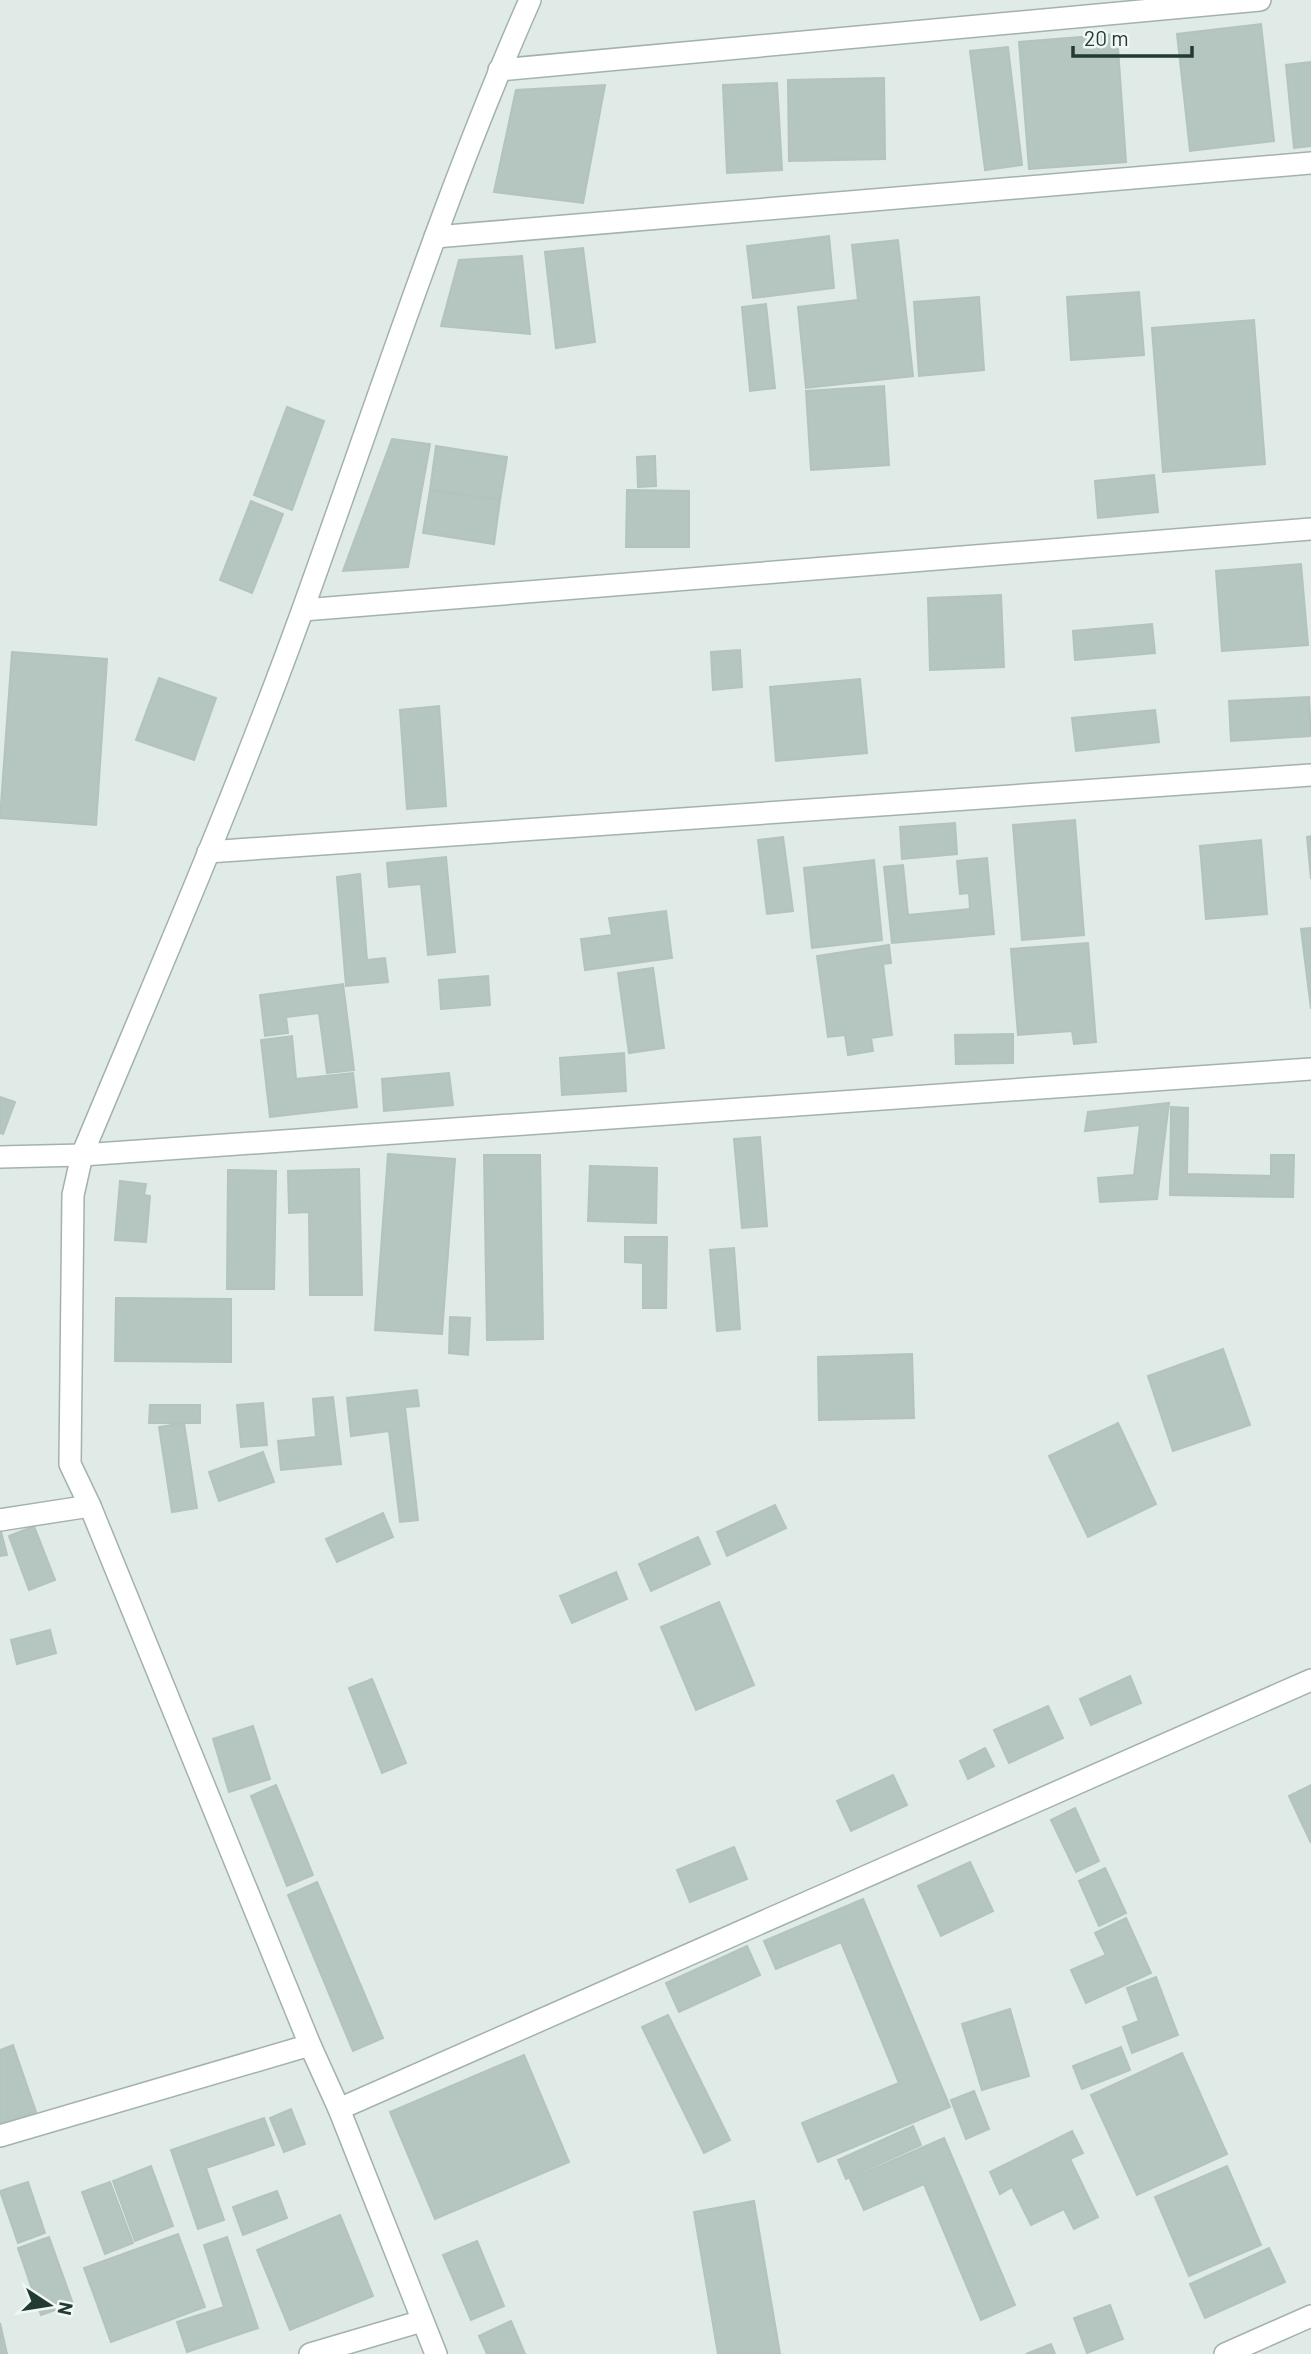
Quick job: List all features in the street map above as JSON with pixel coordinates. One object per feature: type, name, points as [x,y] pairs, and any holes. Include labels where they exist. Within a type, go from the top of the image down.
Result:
[{"type":"street","points":[[436,2354],[339,2109],[310,2045],[90,1506],[70,1464],[73,1195],[82,1154],[208,852],[303,610],[435,237],[499,70],[530,0]]},
{"type":"street","points":[[499,70],[1260,0]]},
{"type":"street","points":[[435,237],[1311,163]]},
{"type":"street","points":[[303,610],[1311,529]]},
{"type":"street","points":[[208,852],[1311,775]]},
{"type":"street","points":[[0,1157],[82,1154],[1311,1069]]},
{"type":"street","points":[[0,1520],[90,1506]]},
{"type":"street","points":[[339,2109],[1311,1680]]},
{"type":"street","points":[[0,2136],[310,2045]]},
{"type":"street","points":[[1225,2354],[1311,2316]]},
{"type":"street","points":[[310,2354],[422,2321]]},
{"type":"building","points":[[1261,24],[1274,141],[1190,151],[1177,34]]},
{"type":"building","points":[[1117,34],[1126,162],[1029,169],[1019,42]]},
{"type":"building","points":[[1008,47],[1022,165],[985,170],[970,51]]},
{"type":"building","points":[[1311,62],[1311,146],[1294,148],[1286,65]]},
{"type":"building","points":[[884,78],[885,159],[789,161],[788,80]]},
{"type":"building","points":[[777,83],[782,170],[727,173],[723,85]]},
{"type":"building","points":[[605,85],[583,203],[494,192],[516,90]]},
{"type":"building","points":[[829,236],[834,288],[753,298],[747,246]]},
{"type":"building","points":[[898,240],[913,376],[806,388],[798,307],[858,300],[852,245]]},
{"type":"building","points":[[583,248],[595,342],[556,348],[545,252]]},
{"type":"building","points":[[522,256],[530,334],[441,326],[459,260]]},
{"type":"building","points":[[1139,292],[1144,355],[1071,360],[1067,297]]},
{"type":"building","points":[[979,297],[984,370],[919,376],[914,302]]},
{"type":"building","points":[[766,304],[775,388],[750,391],[742,307]]},
{"type":"building","points":[[1254,320],[1265,464],[1163,472],[1152,328]]},
{"type":"building","points":[[884,386],[889,465],[811,470],[806,391]]},
{"type":"building","points":[[287,407],[324,421],[292,510],[254,495]]},
{"type":"building","points":[[392,439],[430,444],[408,567],[343,571]]},
{"type":"building","points":[[436,446],[507,457],[500,500],[430,490]]},
{"type":"building","points":[[655,456],[656,486],[638,487],[637,457]]},
{"type":"building","points":[[1154,475],[1158,512],[1098,518],[1095,481]]},
{"type":"building","points":[[430,490],[500,500],[494,544],[423,533]]},
{"type":"building","points":[[627,490],[689,491],[689,547],[626,547]]},
{"type":"building","points":[[251,501],[283,514],[252,593],[220,580]]},
{"type":"building","points":[[1301,564],[1308,645],[1222,651],[1216,571]]},
{"type":"building","points":[[1001,595],[1004,667],[930,670],[928,598]]},
{"type":"building","points":[[1152,624],[1155,653],[1075,660],[1073,631]]},
{"type":"building","points":[[740,650],[742,687],[713,690],[711,652]]},
{"type":"building","points":[[12,652],[107,659],[96,825],[0,818]]},
{"type":"building","points":[[159,678],[216,698],[194,760],[136,740]]},
{"type":"building","points":[[860,679],[867,753],[776,761],[770,687]]},
{"type":"building","points":[[1309,697],[1311,736],[1231,741],[1229,701]]},
{"type":"building","points":[[439,706],[446,806],[407,809],[400,710]]},
{"type":"building","points":[[1155,710],[1159,742],[1076,751],[1072,718]]},
{"type":"building","points":[[1075,820],[1084,935],[1022,940],[1013,825]]},
{"type":"building","points":[[955,823],[957,854],[902,859],[900,827]]},
{"type":"building","points":[[1311,836],[1311,879],[1307,837]]},
{"type":"building","points":[[783,837],[793,911],[767,914],[758,840]]},
{"type":"building","points":[[1261,840],[1267,914],[1206,919],[1200,846]]},
{"type":"building","points":[[446,857],[455,952],[428,955],[421,884],[389,887],[387,863]]},
{"type":"building","points":[[987,858],[994,934],[892,943],[884,867],[903,865],[908,915],[970,909],[969,893],[960,894],[957,861]]},
{"type":"building","points":[[874,860],[882,940],[812,948],[804,868]]},
{"type":"building","points":[[360,874],[367,960],[385,958],[388,982],[346,986],[337,877]]},
{"type":"building","points":[[666,911],[672,958],[585,970],[581,939],[612,935],[609,918]]},
{"type":"building","points":[[1311,928],[1311,1009],[1301,929]]},
{"type":"building","points":[[1088,943],[1096,1042],[1074,1044],[1072,1031],[1018,1035],[1011,949]]},
{"type":"building","points":[[889,945],[891,963],[883,964],[892,1035],[871,1038],[873,1051],[848,1055],[845,1035],[828,1037],[817,956]]},
{"type":"building","points":[[653,968],[664,1048],[629,1053],[618,973]]},
{"type":"building","points":[[488,976],[490,1005],[441,1009],[439,980]]},
{"type":"building","points":[[343,984],[354,1070],[327,1073],[319,1013],[286,1017],[288,1033],[265,1036],[260,995]]},
{"type":"building","points":[[1013,1034],[1013,1063],[956,1064],[955,1035]]},
{"type":"building","points":[[292,1036],[296,1079],[353,1073],[357,1107],[270,1117],[261,1040]]},
{"type":"building","points":[[624,1053],[626,1091],[562,1095],[560,1058]]},
{"type":"building","points":[[449,1073],[453,1105],[384,1111],[382,1079]]},
{"type":"building","points":[[0,1097],[15,1102],[3,1134],[0,1133]]},
{"type":"building","points":[[1169,1103],[1157,1199],[1100,1202],[1098,1178],[1134,1175],[1140,1125],[1085,1131],[1088,1112]]},
{"type":"building","points":[[1171,1107],[1188,1108],[1187,1174],[1271,1176],[1271,1155],[1294,1155],[1293,1197],[1170,1195]]},
{"type":"building","points":[[760,1137],[767,1226],[742,1228],[734,1139]]},
{"type":"building","points":[[388,1154],[455,1159],[442,1334],[375,1330]]},
{"type":"building","points":[[484,1155],[540,1155],[543,1339],[487,1340]]},
{"type":"building","points":[[590,1166],[657,1168],[656,1223],[588,1221]]},
{"type":"building","points":[[359,1169],[362,1295],[310,1295],[309,1212],[289,1213],[288,1171]]},
{"type":"building","points":[[228,1170],[276,1171],[274,1289],[227,1289]]},
{"type":"building","points":[[120,1181],[146,1184],[144,1195],[150,1196],[146,1242],[115,1240]]},
{"type":"building","points":[[625,1237],[667,1237],[666,1308],[643,1308],[643,1263],[625,1262]]},
{"type":"building","points":[[734,1248],[740,1329],[717,1331],[710,1250]]},
{"type":"building","points":[[116,1298],[231,1299],[231,1362],[115,1361]]},
{"type":"building","points":[[450,1317],[470,1318],[468,1355],[449,1353]]},
{"type":"building","points":[[1223,1349],[1250,1425],[1173,1451],[1148,1376]]},
{"type":"building","points":[[912,1354],[914,1418],[819,1420],[818,1357]]},
{"type":"building","points":[[417,1390],[419,1406],[405,1407],[418,1520],[400,1522],[389,1431],[351,1436],[347,1398]]},
{"type":"building","points":[[333,1397],[341,1464],[281,1470],[278,1441],[316,1437],[313,1399]]},
{"type":"building","points":[[263,1403],[267,1445],[241,1447],[237,1405]]},
{"type":"building","points":[[150,1405],[200,1405],[200,1423],[149,1423]]},
{"type":"building","points":[[184,1423],[197,1508],[172,1512],[159,1427]]},
{"type":"building","points":[[1118,1423],[1156,1504],[1088,1537],[1049,1456]]},
{"type":"building","points":[[263,1452],[274,1482],[219,1501],[209,1472]]},
{"type":"building","points":[[775,1505],[786,1528],[727,1556],[717,1532]]},
{"type":"building","points":[[383,1513],[393,1537],[337,1562],[326,1539]]},
{"type":"building","points":[[34,1526],[55,1580],[29,1590],[9,1536]]},
{"type":"building","points":[[0,1528],[7,1555],[0,1556]]},
{"type":"building","points":[[698,1537],[710,1564],[651,1591],[639,1564]]},
{"type":"building","points":[[616,1572],[627,1599],[572,1623],[560,1596]]},
{"type":"building","points":[[719,1602],[754,1685],[696,1710],[661,1627]]},
{"type":"building","points":[[50,1630],[56,1653],[17,1664],[11,1640]]},
{"type":"building","points":[[1130,1676],[1141,1703],[1091,1725],[1080,1699]]},
{"type":"building","points":[[372,1679],[406,1763],[382,1773],[349,1688]]},
{"type":"building","points":[[1048,1706],[1063,1738],[1009,1763],[994,1730]]},
{"type":"building","points":[[253,1726],[270,1779],[229,1792],[213,1739]]},
{"type":"building","points":[[985,1748],[994,1766],[968,1779],[960,1761]]},
{"type":"building","points":[[893,1775],[907,1805],[851,1831],[837,1801]]},
{"type":"building","points":[[276,1785],[313,1875],[287,1886],[251,1796]]},
{"type":"building","points":[[1311,1785],[1311,1843],[1289,1796]]},
{"type":"building","points":[[1075,1808],[1099,1861],[1076,1872],[1051,1820]]},
{"type":"building","points":[[734,1847],[747,1879],[690,1902],[677,1870]]},
{"type":"building","points":[[970,1862],[993,1911],[941,1936],[918,1886]]},
{"type":"building","points":[[1105,1868],[1126,1913],[1099,1926],[1079,1881]]},
{"type":"building","points":[[317,1882],[383,2038],[353,2051],[288,1895]]},
{"type":"building","points":[[863,1899],[950,2107],[818,2162],[802,2123],[899,2083],[841,1942],[776,1969],[764,1941]]},
{"type":"building","points":[[1126,1918],[1151,1973],[1086,2003],[1071,1970],[1106,1955],[1095,1933]]},
{"type":"building","points":[[747,1946],[760,1975],[679,2012],[666,1983]]},
{"type":"building","points":[[1156,1977],[1178,2035],[1132,2053],[1123,2027],[1139,2021],[1127,1988]]},
{"type":"building","points":[[1010,2009],[1029,2076],[982,2090],[962,2024]]},
{"type":"building","points":[[668,2015],[730,2140],[704,2153],[642,2027]]},
{"type":"building","points":[[13,2045],[36,2112],[0,2125],[0,2050]]},
{"type":"building","points":[[1121,2047],[1130,2070],[1082,2089],[1073,2066]]},
{"type":"building","points":[[1182,2053],[1227,2154],[1137,2195],[1091,2095]]},
{"type":"building","points":[[524,2055],[569,2162],[435,2219],[390,2112]]},
{"type":"building","points":[[974,2091],[989,2129],[966,2139],[951,2100]]},
{"type":"building","points":[[291,2109],[305,2144],[284,2152],[270,2118]]},
{"type":"building","points":[[264,2118],[274,2145],[206,2168],[224,2220],[198,2229],[171,2150]]},
{"type":"building","points":[[913,2126],[921,2145],[846,2179],[838,2160]]},
{"type":"building","points":[[1072,2131],[1083,2153],[1070,2159],[1098,2217],[1074,2229],[1064,2209],[1031,2225],[1012,2187],[1000,2194],[990,2172]]},
{"type":"building","points":[[944,2138],[1015,2305],[981,2320],[924,2184],[864,2210],[850,2179]]},
{"type":"building","points":[[151,2166],[173,2226],[135,2241],[113,2181]]},
{"type":"building","points":[[1227,2166],[1261,2245],[1189,2276],[1155,2197]]},
{"type":"building","points":[[28,2182],[45,2233],[18,2243],[0,2191]]},
{"type":"building","points":[[110,2182],[133,2243],[105,2254],[82,2192]]},
{"type":"building","points":[[277,2191],[287,2218],[243,2235],[233,2207]]},
{"type":"building","points":[[754,2201],[780,2354],[718,2354],[694,2212]]},
{"type":"building","points":[[340,2215],[373,2296],[290,2330],[257,2250]]},
{"type":"building","points":[[178,2234],[205,2307],[111,2342],[84,2268]]},
{"type":"building","points":[[49,2237],[73,2304],[41,2315],[18,2248]]},
{"type":"building","points":[[227,2237],[258,2328],[187,2352],[177,2322],[224,2307],[204,2245]]},
{"type":"building","points":[[477,2241],[504,2306],[471,2320],[443,2255]]},
{"type":"building","points":[[1269,2248],[1285,2282],[1205,2318],[1190,2284]]},
{"type":"building","points":[[1110,2305],[1123,2339],[1087,2353],[1074,2318]]},
{"type":"building","points":[[511,2321],[525,2354],[487,2354],[479,2336]]},
{"type":"building","points":[[0,2323],[7,2354],[0,2354]]},
{"type":"building","points":[[1051,2344],[1055,2354],[1026,2354]]}]
